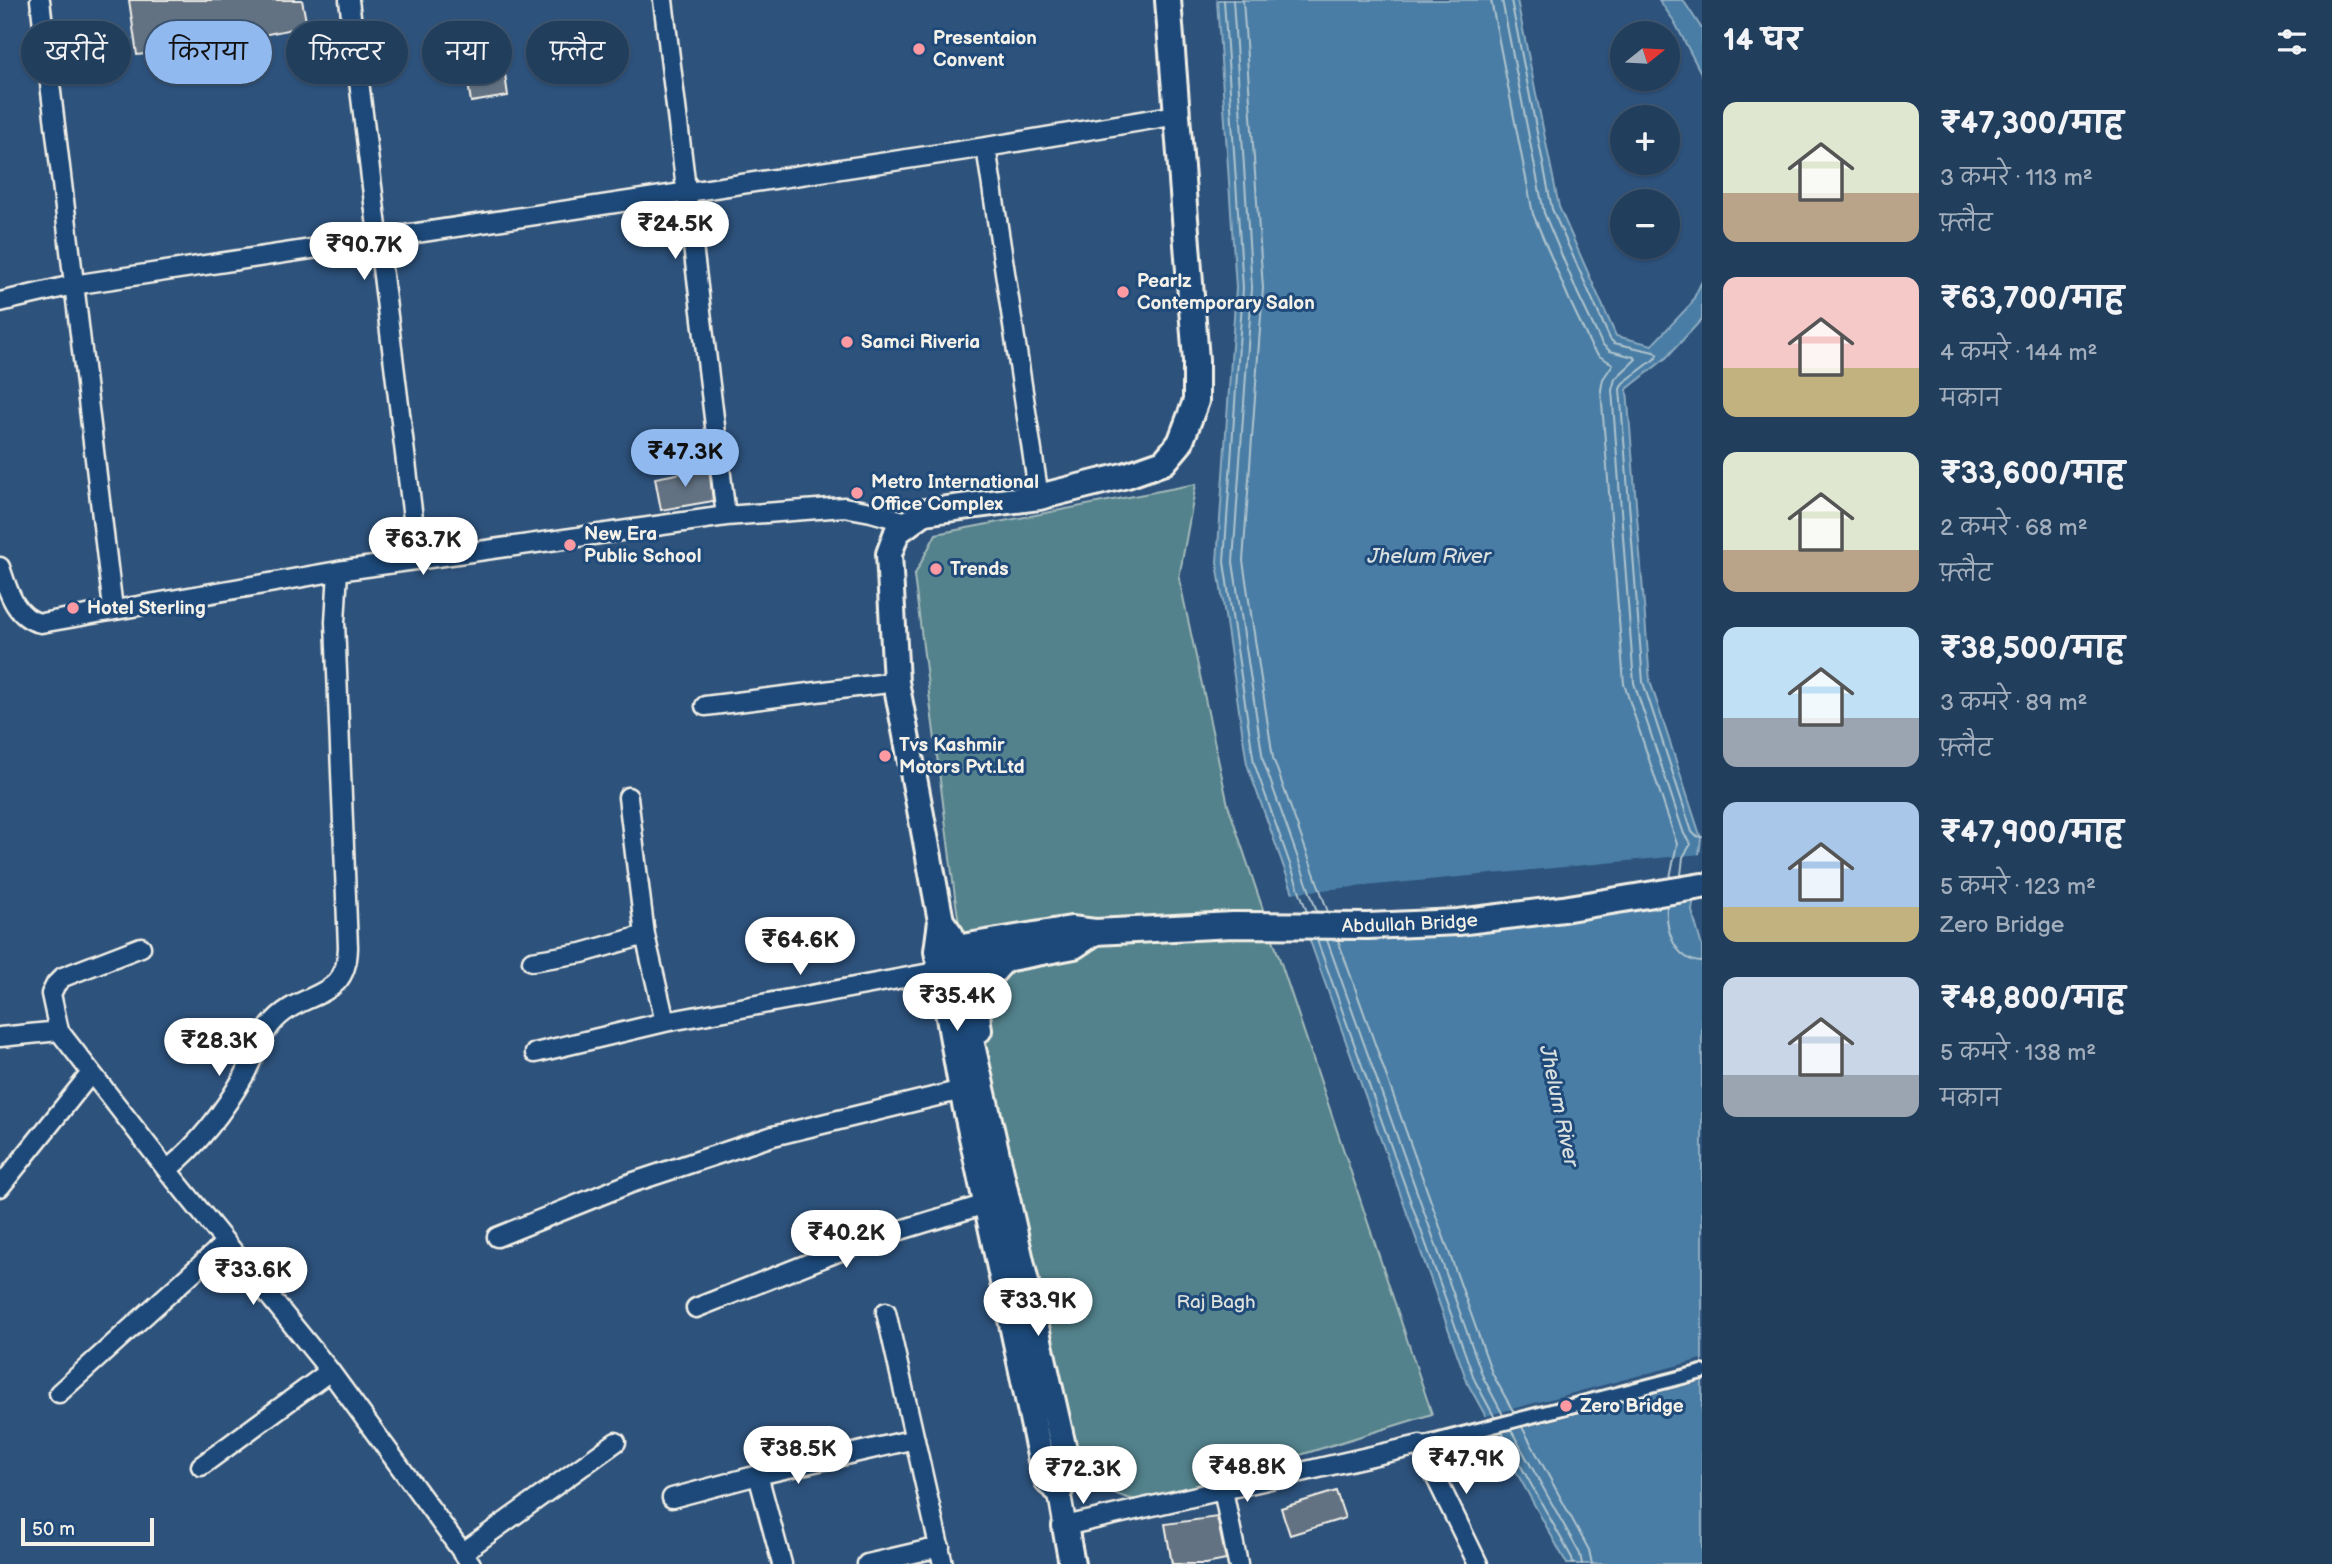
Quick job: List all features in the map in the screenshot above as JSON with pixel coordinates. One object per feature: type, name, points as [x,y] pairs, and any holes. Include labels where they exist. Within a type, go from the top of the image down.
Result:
[{"type":"main road","points":[[947,960],[993,1138],[1068,1468],[1059,1491],[1048,1482],[1041,1460],[962,1090],[947,960],[951,935],[941,921],[896,682],[889,554],[897,532],[924,512],[1039,497],[1127,475],[1164,462],[1180,443],[1196,401],[1196,360],[1168,0]]},
{"type":"main road","name":"Abdullah Bridge","points":[[947,960],[1071,929],[1105,931],[1233,925],[1368,926],[1458,922],[1576,907],[1702,886]]},
{"type":"main road","points":[[947,960],[1005,959],[1074,946],[1105,931]]},
{"type":"main road","points":[[993,1138],[994,1116],[978,1021],[978,1006],[982,986],[1005,959]]},
{"type":"main road","points":[[1065,1526],[1072,1564]]},
{"type":"street","points":[[40,0],[114,609]]},
{"type":"street","points":[[349,0],[418,558]]},
{"type":"street","points":[[663,0],[726,516]]},
{"type":"street","points":[[0,302],[73,285],[986,147],[1177,115]]},
{"type":"street","points":[[986,147],[1039,497]]},
{"type":"street","points":[[0,568],[14,603],[33,622],[41,623],[418,558],[726,516],[844,507],[907,523]]},
{"type":"street","points":[[167,1170],[185,1156],[212,1124],[245,1074],[271,1025],[300,1002],[335,986],[345,972],[348,947],[335,622],[338,571]]},
{"type":"street","points":[[705,706],[896,682]]},
{"type":"street","points":[[628,797],[645,936],[664,1022]]},
{"type":"street","points":[[532,961],[582,953],[645,936]]},
{"type":"street","points":[[141,947],[63,977],[56,984],[51,994],[58,1031],[330,1371],[466,1559],[615,1443]]},
{"type":"street","points":[[535,1053],[947,960]]},
{"type":"street","points":[[0,1037],[58,1031]]},
{"type":"street","points":[[0,1187],[91,1073]]},
{"type":"street","points":[[498,1237],[631,1183],[773,1136],[962,1090]]},
{"type":"street","points":[[696,1308],[868,1240],[986,1204]]},
{"type":"street","points":[[59,1393],[225,1242]]},
{"type":"street","points":[[867,1564],[942,1556],[886,1312]]},
{"type":"street","points":[[201,1466],[330,1371]]},
{"type":"street","points":[[1059,1491],[1065,1526],[1426,1443],[1702,1371]]},
{"type":"street","points":[[672,1499],[758,1475],[915,1438]]},
{"type":"street","points":[[1426,1443],[1478,1564]]},
{"type":"street","points":[[758,1475],[782,1564]]},
{"type":"street","points":[[1223,1490],[1238,1564]]},
{"type":"green space","name":"Raj Bagh","points":[[1196,484],[1179,578],[1228,805],[1432,1414],[1149,1502],[1127,1498],[1109,1490],[1094,1478],[1080,1460],[974,1020],[955,897],[914,576],[936,534]]},
{"type":"water","name":"Jhelum River","points":[[1217,0],[1517,0],[1559,207],[1616,336],[1652,345],[1691,304],[1702,281],[1702,319],[1666,358],[1627,389],[1650,681],[1701,838],[1692,911],[1702,947],[1702,1564],[1567,1564],[1468,1384],[1247,764],[1217,562],[1236,288]]},
{"type":"water","points":[[1659,0],[1683,0],[1702,29],[1702,75],[1680,33],[1680,21],[1674,21]]},
{"type":"pier","points":[[1702,854],[1698,892],[1303,930],[1290,893]]},
{"type":"pier","name":"Zero Bridge","points":[[1702,1359],[1702,1382],[1493,1436],[1482,1417]]},
{"type":"building","points":[[129,0],[302,0],[306,21],[286,21],[286,30],[272,33],[272,21],[145,21],[145,54],[137,55]]},
{"type":"building","points":[[468,84],[506,84],[508,96],[471,102]]},
{"type":"building","points":[[709,468],[713,501],[661,510],[655,478]]},
{"type":"building","points":[[1336,1491],[1345,1518],[1290,1535],[1281,1508]]},
{"type":"building","points":[[1217,1517],[1226,1560],[1206,1564],[1172,1564],[1165,1524]]},
{"type":"place","name":"Presentaion Convent","points":[[919,49]]},
{"type":"place","name":"Pearlz Contemporary Salon","points":[[1123,292]]},
{"type":"place","name":"Samci Riveria","points":[[847,342]]},
{"type":"place","name":"Metro International Office Complex","points":[[857,493]]},
{"type":"place","name":"New Era Public School","points":[[570,545]]},
{"type":"place","name":"Trends","points":[[936,569]]},
{"type":"place","name":"Hotel Sterling","points":[[73,608]]},
{"type":"place","name":"Tvs Kashmir Motors Pvt.Ltd","points":[[885,756]]},
{"type":"place","name":"Zero Bridge","points":[[1566,1406]]}]
